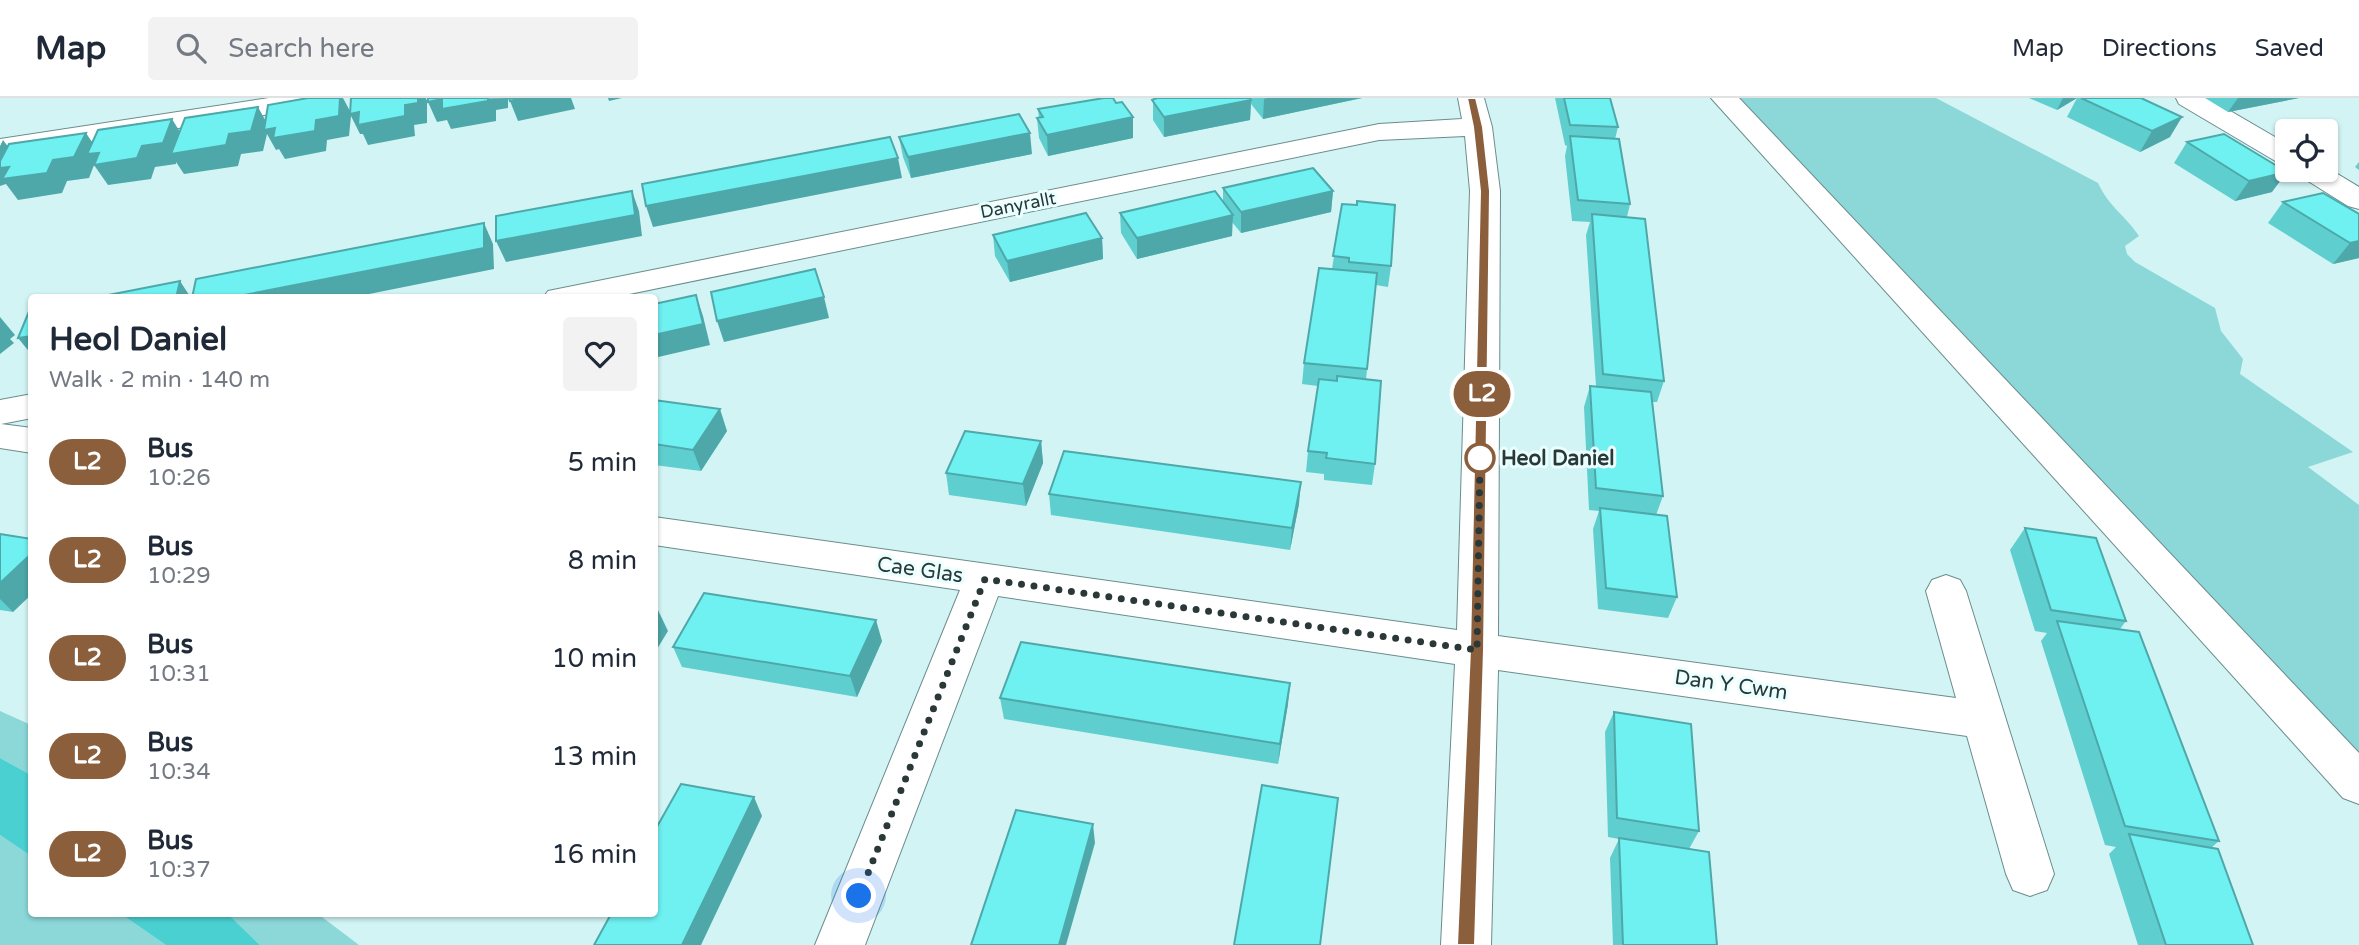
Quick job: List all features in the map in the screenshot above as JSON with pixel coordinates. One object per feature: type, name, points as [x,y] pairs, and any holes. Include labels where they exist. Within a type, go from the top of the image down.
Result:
[{"type":"street","points":[[0,147],[323,98]]},
{"type":"street","points":[[1724,98],[2359,784]]},
{"type":"street","points":[[2189,98],[2275,149]]},
{"type":"street","points":[[1466,945],[1477,650],[1485,191],[1475,112]]},
{"type":"street","name":"Danyrallt","points":[[579,294],[1475,112]]},
{"type":"street","points":[[2330,182],[2359,200]]},
{"type":"street","points":[[0,412],[28,407]]},
{"type":"street","points":[[0,436],[28,440]]},
{"type":"street","name":"Cae Glas","points":[[658,532],[1477,650]]},
{"type":"street","points":[[840,945],[985,579]]},
{"type":"street","points":[[1946,592],[2030,874]]},
{"type":"street","name":"Dan Y Cwm","points":[[1477,650],[1985,720]]},
{"type":"shaded area","points":[[1733,98],[1936,98],[2098,183],[2139,236],[2125,246],[2127,254],[2135,262],[2215,308],[2221,331],[2243,359],[2240,374],[2353,452],[2308,467],[2359,505],[2359,768]]},
{"type":"shaded area","points":[[0,711],[28,724],[28,773],[0,758]]},
{"type":"shaded area","points":[[0,758],[28,773],[28,854],[0,835]]},
{"type":"shaded area","points":[[0,835],[28,854],[28,917],[125,917],[166,945],[0,945]]},
{"type":"shaded area","points":[[125,917],[231,917],[260,945],[166,945]]},
{"type":"shaded area","points":[[231,917],[322,917],[359,945],[260,945]]},
{"type":"building","points":[[308,98],[340,98],[339,116],[316,120],[315,131],[273,138],[275,128],[264,130],[268,105]]},
{"type":"building","points":[[351,98],[418,98],[418,103],[405,105],[405,116],[358,125],[359,112],[350,114]]},
{"type":"building","points":[[428,98],[488,98],[488,101],[442,109],[442,99],[428,102]]},
{"type":"building","points":[[1113,98],[1116,103],[1122,102],[1133,117],[1047,135],[1037,118],[1043,117],[1038,109]]},
{"type":"building","points":[[1564,98],[1610,98],[1618,127],[1570,125]]},
{"type":"building","points":[[2081,98],[2141,98],[2182,117],[2152,131]]},
{"type":"building","points":[[1152,100],[1251,100],[1164,117]]},
{"type":"building","points":[[258,107],[251,131],[229,134],[226,145],[171,154],[185,118]]},
{"type":"building","points":[[1019,114],[1030,133],[908,157],[899,137]]},
{"type":"building","points":[[172,119],[163,143],[142,146],[137,158],[94,165],[99,153],[87,154],[98,130]]},
{"type":"building","points":[[86,133],[74,157],[53,160],[47,173],[2,179],[9,167],[0,168],[0,161],[9,144]]},
{"type":"building","points":[[2224,134],[2275,165],[2275,175],[2249,181],[2187,142]]},
{"type":"building","points":[[1570,136],[1619,139],[1630,204],[1578,200]]},
{"type":"building","points":[[890,137],[898,158],[646,206],[642,184]]},
{"type":"building","points":[[1313,168],[1333,191],[1241,212],[1223,188]]},
{"type":"building","points":[[632,191],[635,215],[496,241],[496,216]]},
{"type":"building","points":[[1215,191],[1233,215],[1137,238],[1120,213]]},
{"type":"building","points":[[2323,193],[2359,214],[2359,241],[2350,243],[2283,202]]},
{"type":"building","points":[[1357,201],[1395,205],[1391,266],[1349,262],[1349,258],[1333,256],[1342,204],[1357,205]]},
{"type":"building","points":[[1086,213],[1102,238],[1007,261],[993,235]]},
{"type":"building","points":[[1592,214],[1645,219],[1664,381],[1603,374]]},
{"type":"building","points":[[484,223],[484,248],[249,294],[193,294],[196,279]]},
{"type":"building","points":[[1319,268],[1377,273],[1367,369],[1304,363]]},
{"type":"building","points":[[815,269],[824,297],[717,321],[711,292]]},
{"type":"building","points":[[180,281],[177,294],[113,294]]},
{"type":"building","points":[[696,295],[703,324],[658,334],[658,303]]},
{"type":"building","points":[[28,314],[28,337],[18,338]]},
{"type":"building","points":[[1337,376],[1381,381],[1375,464],[1326,458],[1327,453],[1308,451],[1319,379],[1337,381]]},
{"type":"building","points":[[1590,386],[1651,392],[1663,496],[1596,488]]},
{"type":"building","points":[[658,401],[720,409],[693,450],[658,445]]},
{"type":"building","points":[[965,431],[1041,441],[1023,484],[946,473]]},
{"type":"building","points":[[1064,451],[1301,482],[1292,528],[1049,494]]},
{"type":"building","points":[[1600,508],[1667,516],[1677,597],[1606,588]]},
{"type":"building","points":[[2025,528],[2096,538],[2126,621],[2051,610]]},
{"type":"building","points":[[0,534],[28,538],[28,557],[0,583]]},
{"type":"building","points":[[704,593],[876,620],[850,676],[673,647]]},
{"type":"building","points":[[2057,621],[2139,632],[2219,841],[2125,826]]},
{"type":"building","points":[[1021,642],[1290,683],[1280,744],[1000,698]]},
{"type":"building","points":[[1614,712],[1691,724],[1699,831],[1617,818]]},
{"type":"building","points":[[681,784],[754,797],[682,945],[594,945],[609,917],[658,917],[658,825]]},
{"type":"building","points":[[1262,785],[1338,798],[1320,945],[1234,945]]},
{"type":"building","points":[[1016,810],[1093,824],[1059,945],[971,945]]},
{"type":"building","points":[[2129,834],[2218,849],[2253,945],[2166,945]]},
{"type":"building","points":[[1619,838],[1709,852],[1717,945],[1623,945]]},
{"type":"bus line","name":"L2","points":[[1466,945],[1477,650],[1485,191],[1478,127],[1471,98]]},
{"type":"place","name":"Heol Daniel","points":[[1480,458]]},
{"type":"route","points":[[859,896],[985,579],[1477,650],[1480,458]]}]
